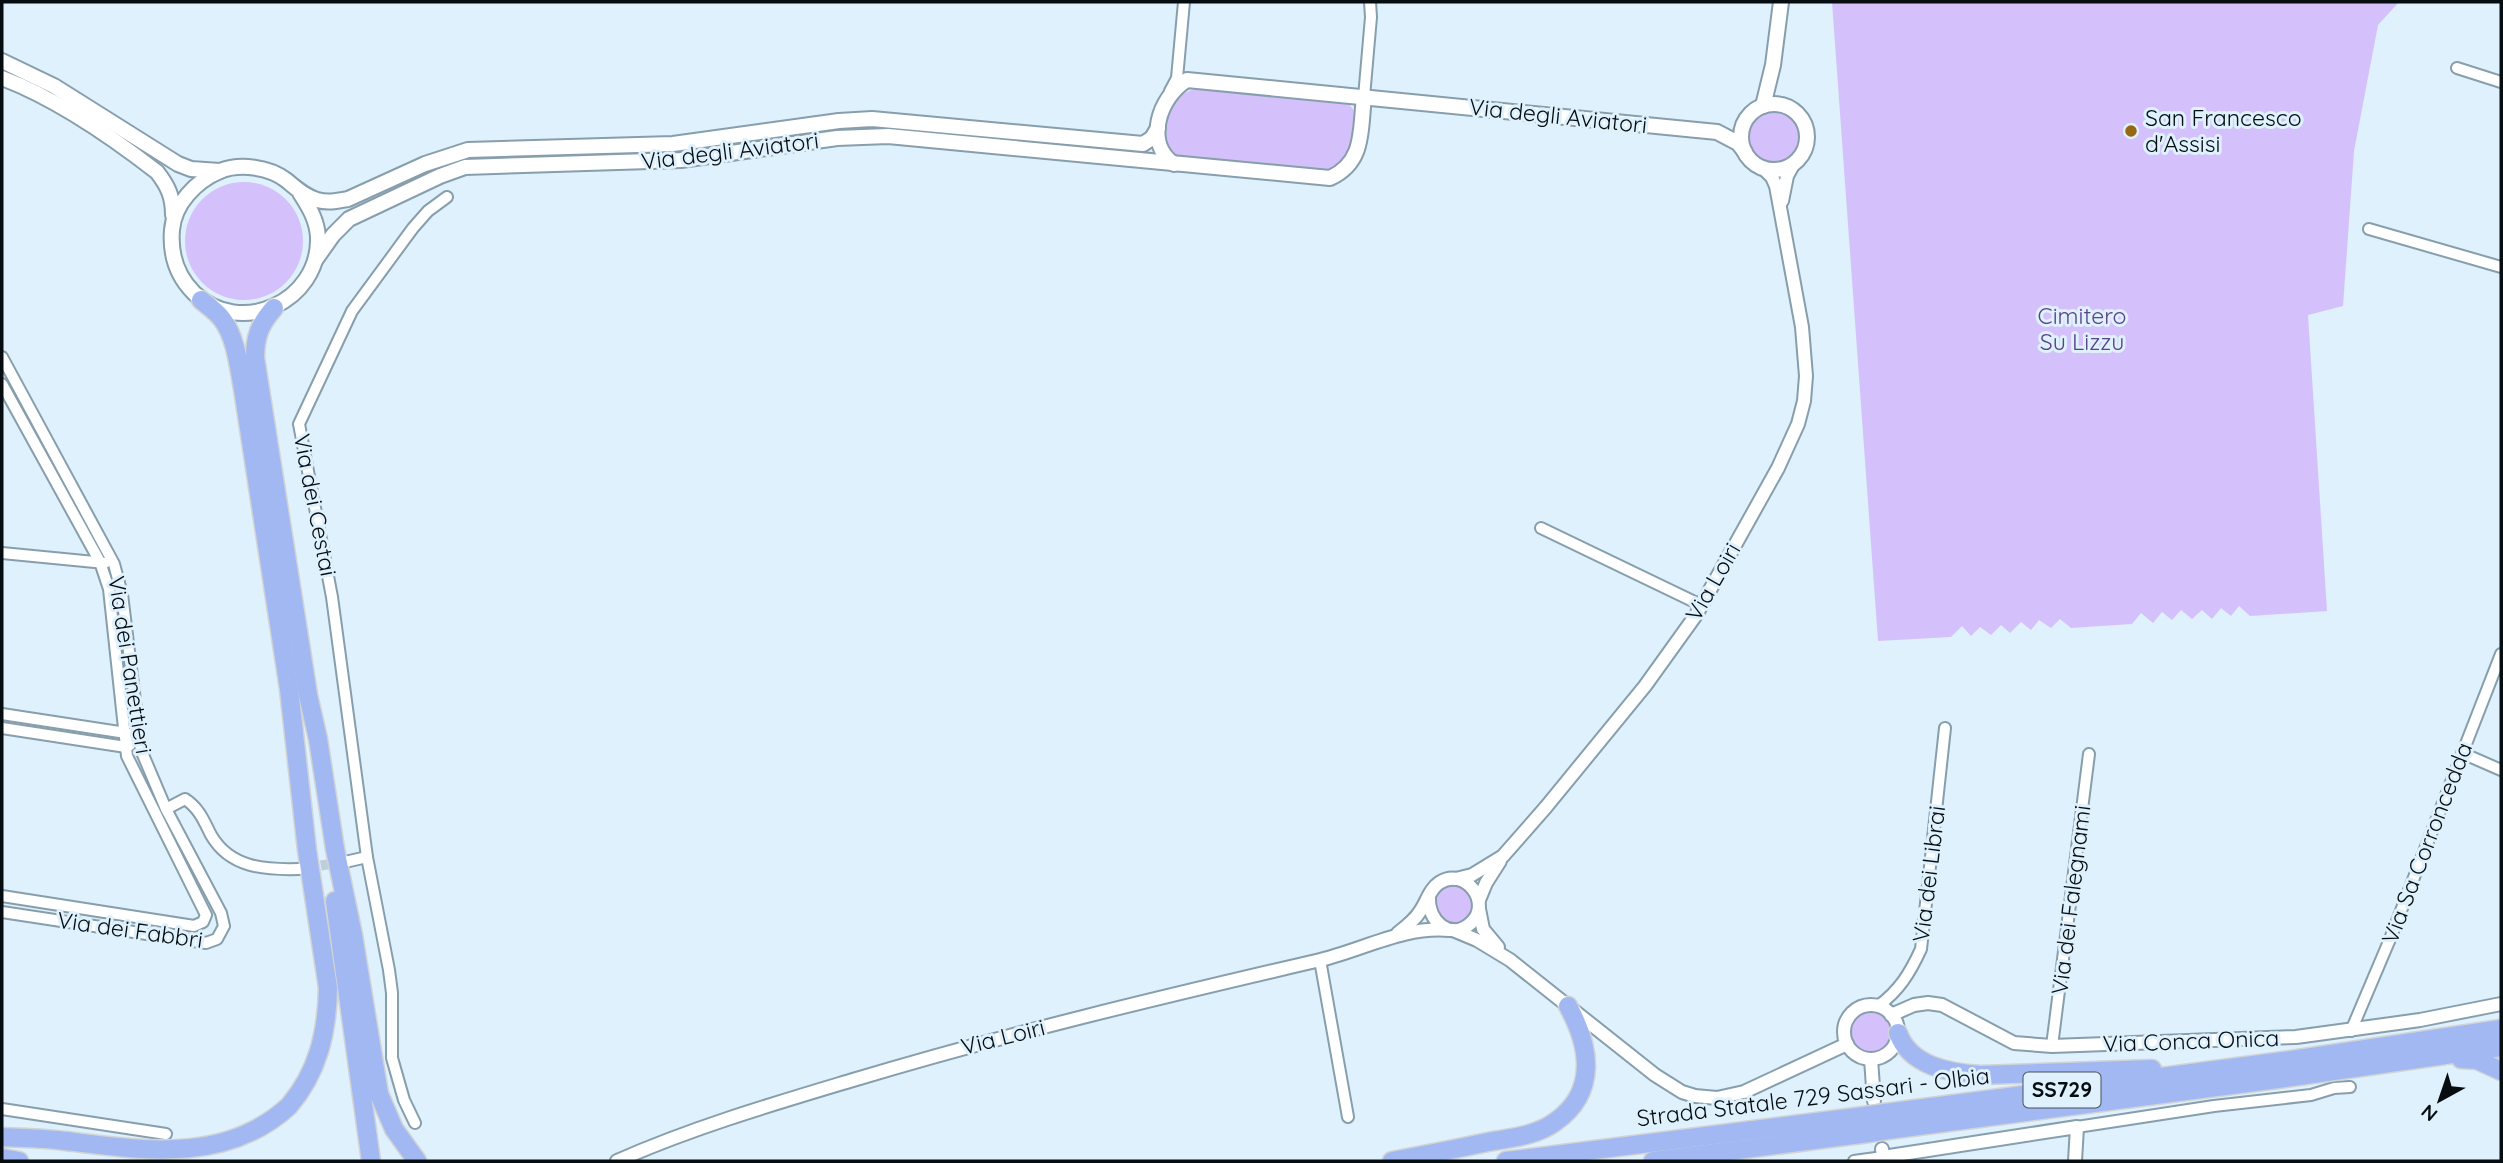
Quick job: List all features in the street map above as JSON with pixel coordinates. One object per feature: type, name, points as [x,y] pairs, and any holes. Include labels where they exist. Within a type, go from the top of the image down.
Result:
[{"type":"highway","points":[[2,1139],[63,1140],[167,1156],[203,1155],[228,1149],[258,1135],[282,1115],[301,1091],[322,1046],[328,1009],[328,988],[307,849],[289,689],[239,366],[222,318],[201,300]]},
{"type":"highway","points":[[274,308],[256,334],[255,358],[308,695],[353,935],[379,1094],[394,1129],[416,1161]]},
{"type":"highway","points":[[289,689],[355,1054]]},
{"type":"highway","points":[[308,695],[312,741],[371,1161]]},
{"type":"highway","points":[[1392,1161],[1528,1134],[1555,1122],[1575,1100],[1585,1075],[1585,1045],[1568,1006]]},
{"type":"highway","name":"Strada Statale 729 Sassari - Olbia","points":[[1653,1161],[1876,1118],[2501,1030]]},
{"type":"highway","points":[[1898,1033],[1906,1049],[1919,1059],[1955,1073],[1981,1075],[2239,1066]]},
{"type":"highway","name":"Strada Statale 729 Sassari - Olbia","points":[[1506,1161],[1876,1118],[2278,1079],[2501,1047]]},
{"type":"highway","points":[[2426,1058],[2477,1060],[2501,1071]]},
{"type":"highway","points":[[2,1139],[134,1161]]},
{"type":"highway","points":[[2,1158],[19,1161]]},
{"type":"main road","points":[[1763,106],[1773,65],[1781,2]]},
{"type":"main road","points":[[2,61],[54,86],[178,164],[191,169],[221,171],[243,167],[264,170],[284,178],[300,193],[312,213],[318,236],[316,259],[310,275],[288,300],[258,313],[239,314],[220,310],[201,300],[186,285],[176,266],[171,245],[173,198],[157,172],[75,116],[38,94],[2,78]]},
{"type":"main road","points":[[1773,65],[1784,105]]},
{"type":"main road","name":"Via degli Aviatori","points":[[1168,96],[1186,80],[1364,97],[1717,132],[1738,143],[1745,152]]},
{"type":"main road","points":[[1168,96],[1158,128],[1158,142],[1165,158],[1174,164]]},
{"type":"main road","name":"Via degli Aviatori","points":[[316,259],[333,235],[349,219],[369,207],[465,167],[681,160],[837,138],[888,136],[1330,178],[1349,167],[1355,157],[1364,97]]},
{"type":"main road","points":[[1784,105],[1795,111],[1803,120],[1807,145],[1802,156],[1793,165],[1773,171],[1755,165],[1745,152],[1742,143],[1744,124],[1755,110],[1763,106],[1784,105]]},
{"type":"main road","name":"Via degli Aviatori","points":[[300,193],[317,200],[332,202],[348,199],[425,164],[468,150],[673,144],[839,121],[872,119],[1143,144],[1152,138],[1158,128]]},
{"type":"main road","points":[[1717,132],[1744,124]]},
{"type":"main road","points":[[173,224],[182,201],[199,183],[221,171]]},
{"type":"street","points":[[1168,96],[1177,78],[1184,2]]},
{"type":"street","points":[[1364,97],[1370,2]]},
{"type":"street","points":[[2457,68],[2501,82]]},
{"type":"street","name":"Via Loiri","points":[[1781,208],[1782,192],[1793,165]]},
{"type":"street","name":"Via Loiri","points":[[1456,879],[1472,875],[1503,856],[1645,686],[1701,605],[1778,468],[1798,424],[1804,401],[1806,376],[1802,327],[1781,208],[1772,177],[1763,168]]},
{"type":"street","name":"Via dei Cestai","points":[[415,1123],[404,1100],[392,1058],[392,993],[367,857],[332,597],[299,424],[352,311],[413,228],[428,211],[447,197]]},
{"type":"street","points":[[2369,229],[2501,267]]},
{"type":"street","name":"Via dei Panettieri","points":[[2,357],[114,564],[122,594],[139,740],[144,760],[166,809],[221,913],[224,926],[217,939]]},
{"type":"street","name":"Via dei Panettieri","points":[[2,384],[100,562],[108,589],[130,763],[206,912],[205,920]]},
{"type":"street","points":[[1541,528],[1701,605]]},
{"type":"street","points":[[2,552],[114,564]]},
{"type":"street","name":"Via Sa Corroncedda","points":[[2351,1031],[2390,939],[2501,654]]},
{"type":"street","points":[[2,715],[126,733],[139,740]]},
{"type":"street","points":[[2,728],[126,747],[139,740]]},
{"type":"street","name":"Via dei Librai","points":[[1878,1006],[1894,995],[1910,973],[1921,949],[1945,728]]},
{"type":"street","points":[[2462,753],[2501,770]]},
{"type":"street","name":"Via dei Falegnami","points":[[2052,1046],[2089,754]]},
{"type":"street","points":[[166,809],[185,799],[194,805],[221,850],[242,863],[275,870],[299,869]]},
{"type":"street","points":[[1451,930],[1472,923],[1486,883],[1503,856]]},
{"type":"street","points":[[345,862],[367,857]]},
{"type":"street","points":[[1510,960],[1483,929],[1479,904],[1472,886],[1456,879],[1439,883],[1429,897],[1430,915],[1435,922],[1477,940],[1510,960],[1655,1075],[1682,1092],[1717,1098],[1744,1092],[1847,1044]]},
{"type":"street","name":"Via dei Fabbri","points":[[2,896],[194,926],[205,920]]},
{"type":"street","name":"Via Loiri","points":[[1395,935],[1416,917],[1429,897]]},
{"type":"street","name":"Via dei Fabbri","points":[[41,918],[44,903]]},
{"type":"street","name":"Via dei Fabbri","points":[[2,912],[194,942],[206,943],[217,939]]},
{"type":"street","name":"Via Loiri","points":[[617,1161],[666,1139],[707,1125],[958,1049],[1227,980],[1320,960],[1395,935],[1427,929],[1451,930]]},
{"type":"street","points":[[1320,960],[1348,1117]]},
{"type":"street","name":"Via Conca Onica","points":[[1891,1015],[1914,1005],[1928,1003],[1942,1006],[2014,1043],[2052,1046],[2295,1037],[2351,1031],[2501,1004]]},
{"type":"street","points":[[1878,1006],[1891,1015],[1898,1033],[1890,1051],[1871,1059],[1860,1056],[1847,1044],[1844,1031],[1848,1018],[1858,1009],[1878,1006]]},
{"type":"street","points":[[1871,1059],[1876,1118]]},
{"type":"street","points":[[1854,1161],[1882,1153],[2311,1095],[2334,1088],[2350,1087]]},
{"type":"street","points":[[2,1109],[166,1134]]},
{"type":"street","points":[[2075,1161],[2077,1127]]},
{"type":"green space","name":"Cimitero Su Lizzu","points":[[1832,2],[2399,2],[2378,25],[2354,151],[2343,306],[2308,315],[2327,611],[2250,616],[2239,606],[2231,616],[2221,608],[2212,619],[2202,610],[2192,619],[2181,610],[2172,620],[2162,612],[2153,623],[2141,613],[2132,624],[2071,628],[2060,619],[2051,628],[2039,620],[2031,630],[2021,622],[2010,633],[2001,625],[1991,635],[1980,627],[1971,636],[1962,626],[1951,637],[1878,641]]},
{"type":"green space","points":[[1195,89],[1349,104],[1355,112],[1350,146],[1343,159],[1329,171],[1176,156],[1167,151],[1166,122],[1178,98]]},
{"type":"green space","points":[[1774,111],[1784,113],[1792,119],[1798,127],[1798,147],[1792,155],[1784,161],[1774,163],[1764,161],[1756,155],[1750,147],[1748,137],[1750,127],[1756,119],[1764,113]]},
{"type":"green space","points":[[244,182],[267,186],[286,199],[299,218],[303,241],[299,264],[286,283],[267,296],[244,300],[221,296],[202,283],[189,264],[185,241],[189,218],[202,199],[221,186]]},
{"type":"green space","points":[[1454,884],[1468,890],[1474,904],[1468,918],[1454,924],[1440,918],[1434,904],[1440,890]]},
{"type":"green space","points":[[1871,1012],[1885,1018],[1891,1032],[1885,1046],[1871,1052],[1857,1046],[1851,1032],[1857,1018]]},
{"type":"tunnel","points":[[306,868],[342,862]]},
{"type":"place","name":"San Francesco d'Assisi","points":[[2131,131]]}]
